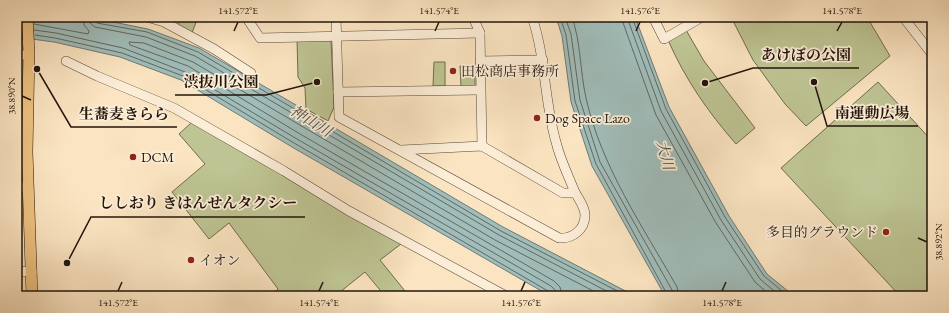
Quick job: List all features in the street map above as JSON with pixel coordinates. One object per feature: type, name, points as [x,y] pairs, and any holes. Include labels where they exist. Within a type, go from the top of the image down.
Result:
[{"type":"main road","points":[[27,17],[23,54],[27,108],[32,296]]},
{"type":"street","points":[[147,17],[164,22],[214,49],[251,73]]},
{"type":"street","points":[[246,17],[260,38],[480,33]]},
{"type":"street","points":[[336,17],[339,117],[559,238],[566,238],[573,236],[584,224],[584,208],[575,193],[556,143],[549,115],[543,60],[532,17]]},
{"type":"street","points":[[472,17],[480,33],[482,146]]},
{"type":"street","points":[[653,17],[664,39],[702,17]]},
{"type":"street","points":[[903,17],[932,54]]},
{"type":"street","points":[[480,61],[543,60]]},
{"type":"street","points":[[66,61],[97,76],[174,108],[272,164],[349,211],[506,296]]},
{"type":"street","points":[[338,92],[480,90]]},
{"type":"street","points":[[401,150],[482,146],[563,193],[575,193]]},
{"type":"street","points":[[17,186],[28,188]]},
{"type":"street","points":[[17,271],[32,272]]},
{"type":"green space","points":[[180,17],[198,17],[192,33],[178,27]]},
{"type":"green space","points":[[731,17],[867,17],[890,56],[806,126],[785,104],[753,60]]},
{"type":"green space","points":[[686,30],[704,61],[755,128],[736,144],[698,95],[668,40]]},
{"type":"green space","points":[[297,39],[331,40],[334,107],[328,121],[306,109],[305,88],[298,77]]},
{"type":"green space","points":[[434,62],[445,62],[445,86],[433,86]]},
{"type":"green space","points":[[460,66],[475,66],[475,86],[461,86]]},
{"type":"green space","name":"多目的グラウンド","points":[[878,82],[932,141],[932,296],[900,296],[781,168]]},
{"type":"green space","points":[[192,122],[401,244],[380,260],[409,296],[385,296],[365,272],[335,296],[270,296],[278,289],[229,223],[209,239],[172,192],[205,164],[179,134]]},
{"type":"water","name":"神山川","points":[[17,17],[88,17],[148,29],[199,48],[503,227],[635,296],[550,296],[292,147],[181,80],[120,57],[54,42],[17,37]]},
{"type":"water","name":"大川","points":[[556,17],[635,17],[669,107],[729,216],[767,274],[794,296],[665,296],[592,166],[571,102],[562,36]]},
{"type":"place","name":"生蕎麦きらら","points":[[37,69]]},
{"type":"place","name":"田松商店事務所","points":[[453,71]]},
{"type":"place","name":"渋抜川公園","points":[[317,82]]},
{"type":"place","name":"南運動広場","points":[[814,82]]},
{"type":"place","name":"あけぼの公園","points":[[705,83]]},
{"type":"place","name":"Dog Space Lazo","points":[[537,118]]},
{"type":"place","name":"DCM","points":[[133,157]]},
{"type":"place","name":"多目的グラウンド","points":[[886,232]]},
{"type":"place","name":"イオン","points":[[191,260]]},
{"type":"place","name":"ししおり きはんせんタクシー","points":[[67,263]]}]
